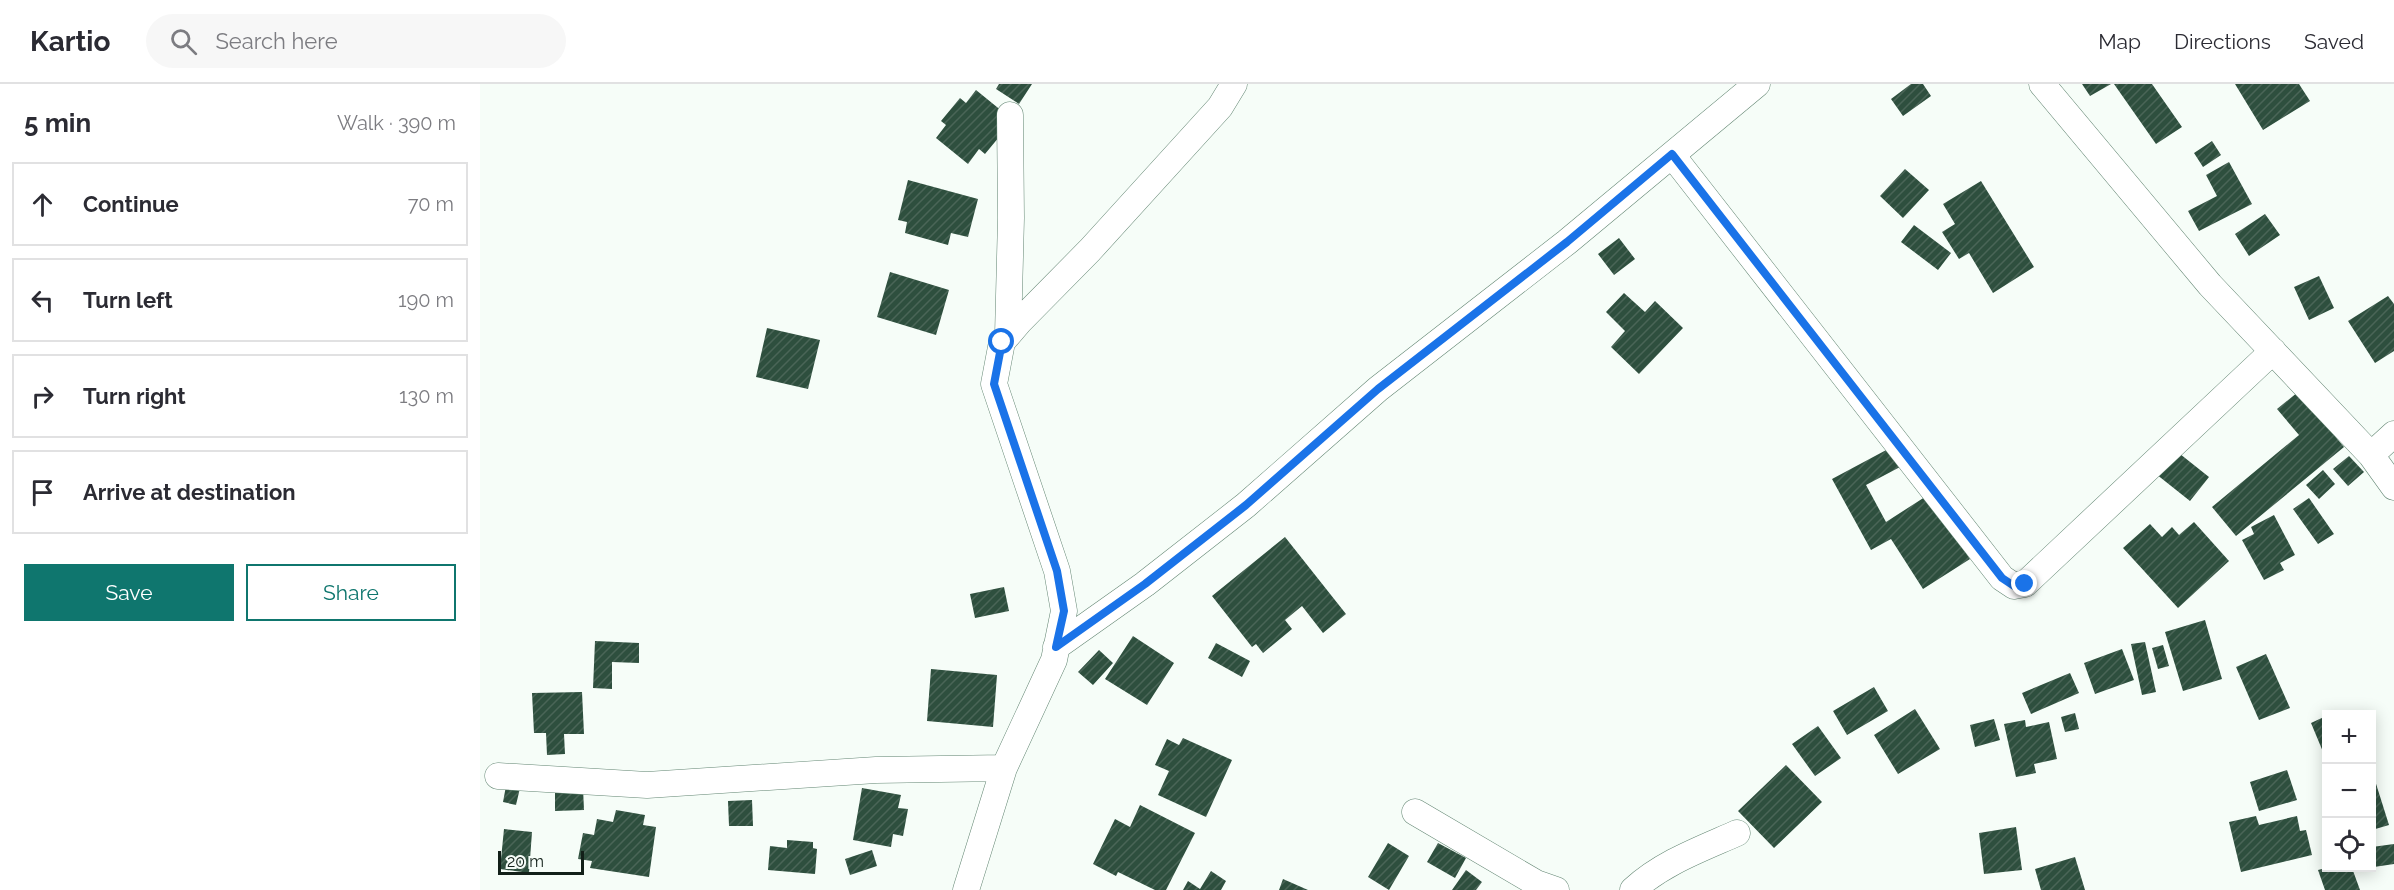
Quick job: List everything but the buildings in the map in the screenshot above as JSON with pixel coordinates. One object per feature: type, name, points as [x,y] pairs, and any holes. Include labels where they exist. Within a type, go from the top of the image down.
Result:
[{"type":"street","points":[[966,890],[1004,768],[1054,660],[1064,611],[1057,571],[994,384],[1002,342],[1090,250],[1220,107],[1234,84]]},
{"type":"street","points":[[1056,647],[1145,584],[1246,505],[1378,389],[1567,242],[1757,84]]},
{"type":"street","points":[[2042,84],[2210,285],[2371,455],[2394,487]]},
{"type":"street","points":[[1008,335],[1011,218],[1010,115]]},
{"type":"street","points":[[1672,154],[2002,578],[2014,586],[2025,584],[2273,351]]},
{"type":"street","points":[[2371,455],[2394,434]]},
{"type":"street","points":[[498,776],[647,785],[876,770],[1004,768]]},
{"type":"street","points":[[1415,812],[1536,883],[1556,890]]},
{"type":"street","points":[[1633,890],[1646,878],[1677,860],[1737,833]]},
{"type":"route","points":[[1002,342],[994,384],[1057,571],[1064,611],[1056,647],[1145,584],[1246,505],[1378,389],[1567,242],[1672,154],[2002,578],[2014,586],[2025,584]]}]
